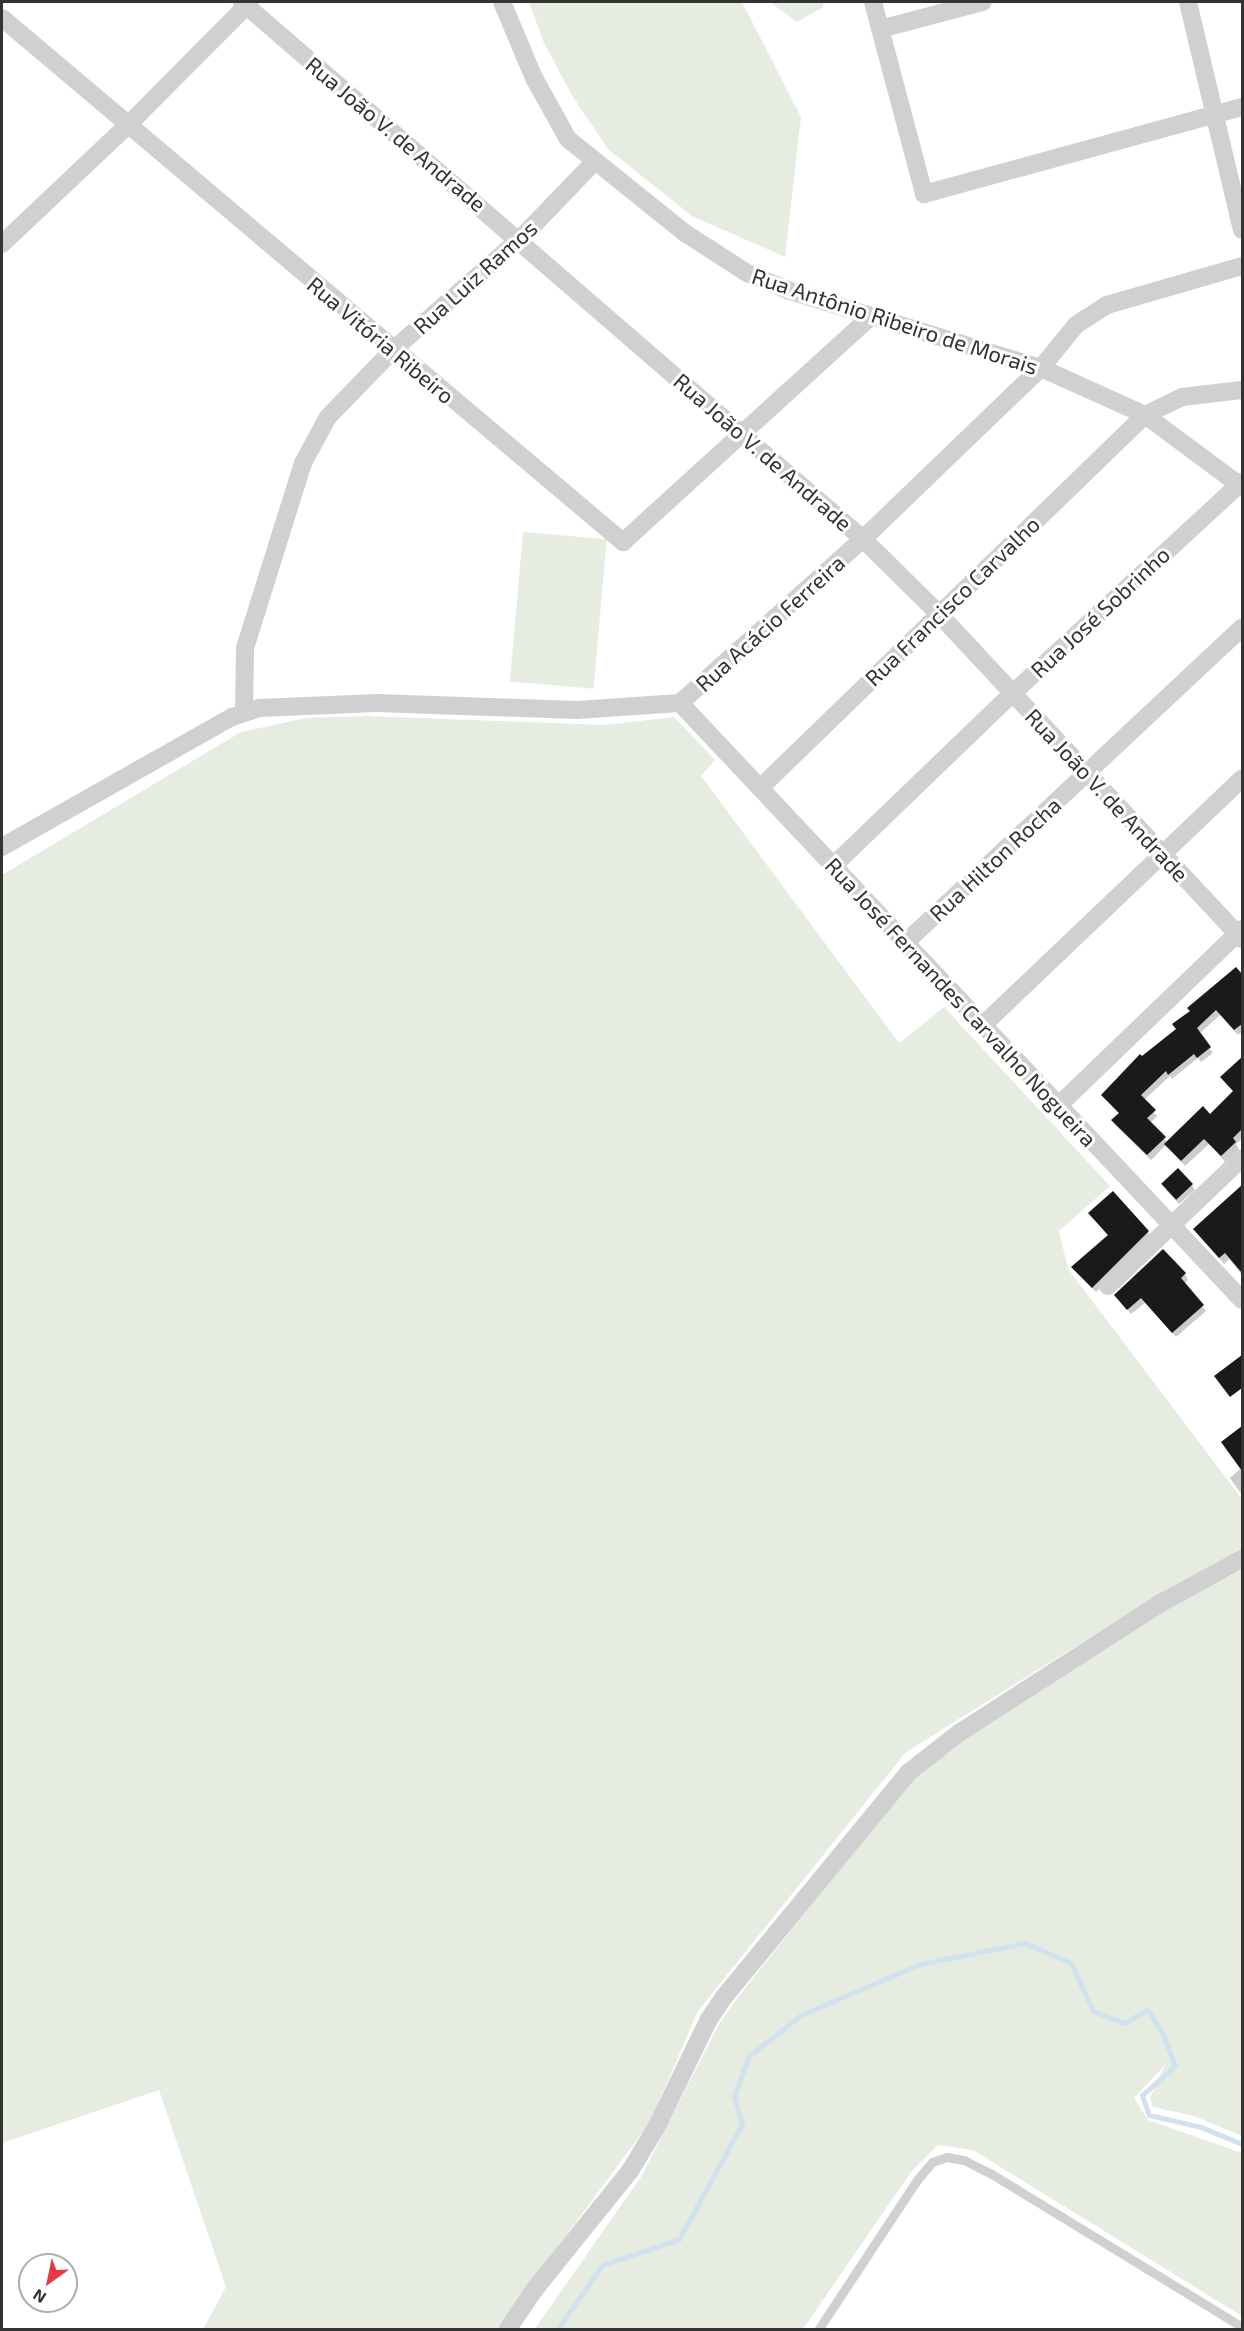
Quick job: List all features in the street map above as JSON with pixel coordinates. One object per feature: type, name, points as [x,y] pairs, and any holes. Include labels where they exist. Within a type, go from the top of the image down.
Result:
[{"type":"street","name":"Rua Antônio Ribeiro de Morais","points":[[502,2],[551,111],[568,139],[685,233],[747,273],[871,316],[1041,368],[1145,415],[1241,484]]},
{"type":"street","points":[[873,2],[924,194],[1242,107]]},
{"type":"street","points":[[880,29],[983,2]]},
{"type":"street","points":[[1188,2],[1242,230]]},
{"type":"street","points":[[2,244],[128,125],[246,3]]},
{"type":"street","name":"Rua João V. de Andrade","points":[[246,3],[863,539],[938,614],[1162,854],[1241,934]]},
{"type":"street","name":"Rua Vitória Ribeiro","points":[[2,18],[618,540],[623,542],[637,533],[742,434]]},
{"type":"street","name":"Rua Luiz Ramos","points":[[244,712],[245,648],[303,463],[328,417],[393,350],[520,239],[595,161]]},
{"type":"street","points":[[2,231],[20,227]]},
{"type":"street","name":"Rua Acácio Ferreira","points":[[680,703],[863,539],[1041,368],[1076,325],[1107,305],[1242,266]]},
{"type":"street","points":[[742,434],[871,316]]},
{"type":"street","name":"Rua Francisco Carvalho","points":[[759,788],[1145,415],[1182,397],[1242,390]]},
{"type":"street","name":"Rua José Sobrinho","points":[[833,866],[1012,694],[1241,484]]},
{"type":"street","name":"Rua Hilton Rocha","points":[[906,942],[1242,628]]},
{"type":"street","points":[[2,847],[244,712],[274,706],[365,703],[577,710],[680,703]]},
{"type":"street","name":"Rua José Fernandes Carvalho Nogueira","points":[[680,703],[1242,1300]]},
{"type":"street","points":[[982,1026],[1242,778]]},
{"type":"street","points":[[1059,1105],[1241,934]]},
{"type":"street","points":[[1108,1286],[1171,1223],[1242,1158]]},
{"type":"street","points":[[507,2330],[535,2289],[630,2172],[709,2019],[724,1997],[909,1772],[959,1733],[1159,1604],[1242,1559]]},
{"type":"lane","points":[[818,2330],[917,2180],[932,2162],[947,2157],[964,2160],[990,2173],[1242,2327]]},
{"type":"shaded area","points":[[529,2],[742,2],[801,117],[785,257],[692,216],[608,149],[573,97],[544,43]]},
{"type":"shaded area","points":[[770,2],[824,2],[823,7],[797,22]]},
{"type":"shaded area","points":[[523,532],[607,539],[594,689],[510,681]]},
{"type":"shaded area","points":[[367,716],[605,725],[674,717],[715,760],[701,776],[899,1043],[944,1007],[1110,1186],[1059,1231],[1068,1269],[1242,1499],[1242,1551],[1153,1598],[906,1752],[698,2011],[650,2122],[497,2329],[203,2329],[226,2287],[159,2090],[2,2143],[2,875],[241,732],[306,718]]},
{"type":"shaded area","points":[[1242,1570],[1242,2136],[1194,2116],[1153,2107],[1150,2098],[1165,2065],[1134,2098],[1148,2120],[1242,2153],[1242,2316],[973,2150],[938,2145],[911,2172],[803,2329],[534,2330],[641,2177],[718,2026],[735,2001],[914,1776],[938,1754],[1167,1608]]},
{"type":"building","points":[[1236,967],[1242,974],[1242,1024],[1234,1030],[1216,1010],[1197,1028],[1211,1047],[1197,1058],[1194,1054],[1168,1075],[1166,1071],[1141,1095],[1156,1110],[1147,1118],[1166,1137],[1147,1155],[1111,1120],[1119,1113],[1101,1095],[1140,1054],[1142,1056],[1176,1029],[1172,1024],[1190,1011],[1187,1008]]},
{"type":"building","points":[[1242,1057],[1242,1129],[1233,1138],[1236,1142],[1221,1156],[1204,1139],[1181,1161],[1164,1144],[1203,1106],[1210,1114],[1233,1091],[1220,1077]]},
{"type":"building","points":[[1178,1168],[1193,1184],[1176,1200],[1161,1184]]},
{"type":"building","points":[[1242,1185],[1242,1273],[1225,1253],[1219,1258],[1193,1229]]},
{"type":"building","points":[[1113,1191],[1149,1231],[1092,1288],[1071,1267],[1108,1235],[1088,1213]]},
{"type":"building","points":[[1163,1249],[1186,1273],[1181,1278],[1204,1305],[1172,1333],[1141,1298],[1127,1310],[1114,1295]]},
{"type":"building","points":[[1242,1355],[1242,1388],[1230,1397],[1214,1376]]},
{"type":"building","points":[[1242,1426],[1242,1471],[1221,1442]]},
{"type":"waterway","points":[[557,2330],[602,2265],[679,2239],[742,2124],[734,2096],[749,2056],[801,2015],[920,1964],[1025,1943],[1071,1963],[1093,2011],[1125,2023],[1147,2009],[1162,2032],[1175,2066],[1142,2095],[1149,2115],[1201,2127],[1242,2144]]}]
